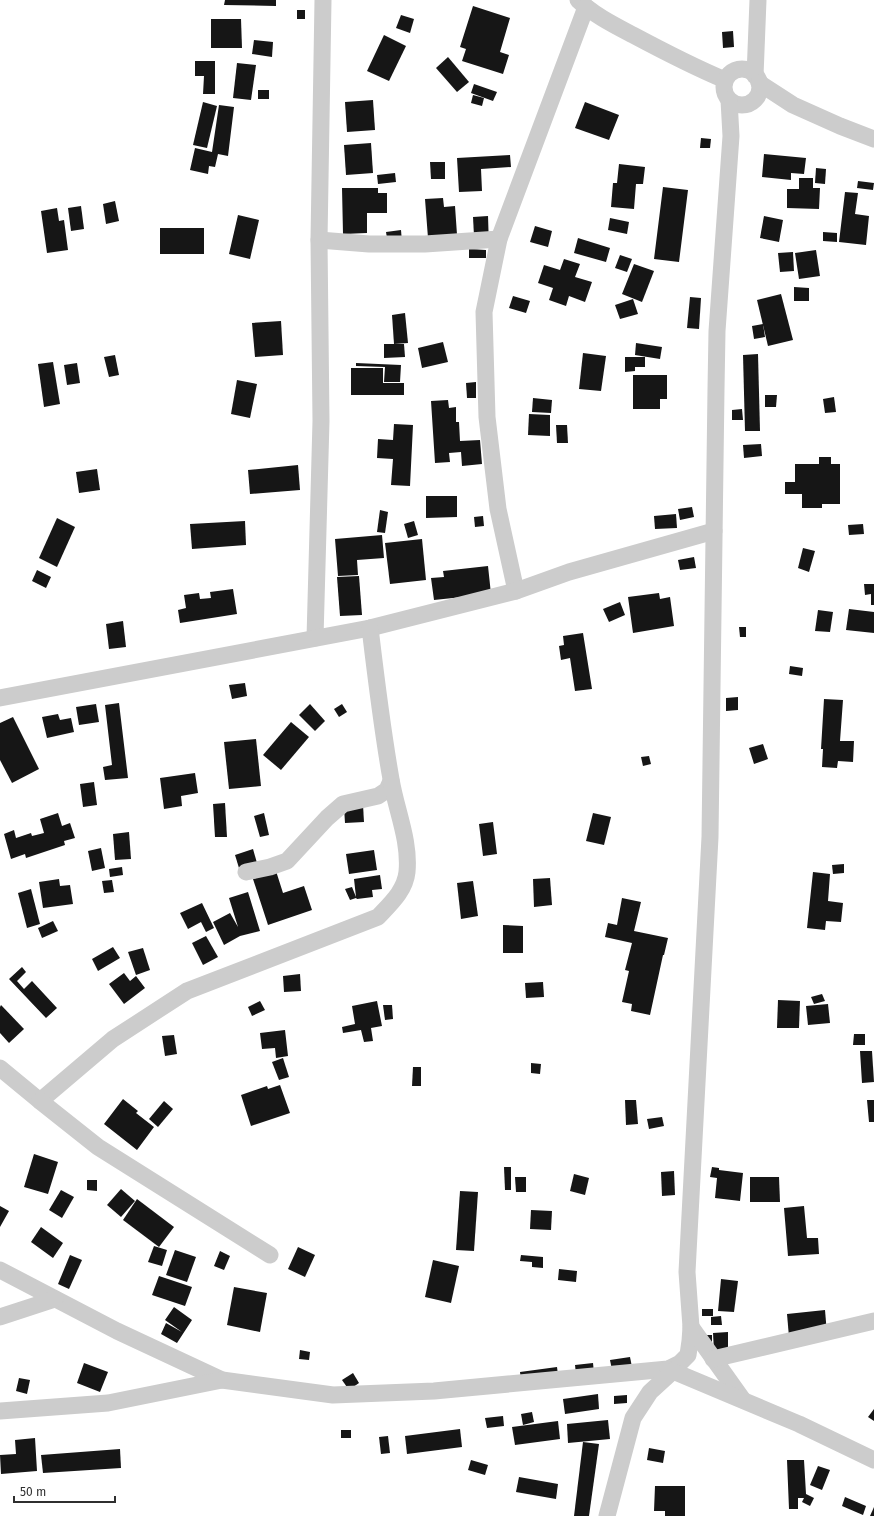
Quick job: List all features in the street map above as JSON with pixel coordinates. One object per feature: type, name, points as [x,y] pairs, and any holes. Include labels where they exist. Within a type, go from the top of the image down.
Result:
[{"type":"street","points":[[315,638],[321,421],[319,240],[323,0]]},
{"type":"street","points":[[731,136],[750,102],[760,89],[757,79],[758,0]]},
{"type":"street","points":[[516,591],[498,509],[487,417],[484,312],[499,239],[582,4],[666,53],[725,80]]},
{"type":"street","points":[[758,32],[738,69],[730,73],[725,80],[725,94],[729,100],[737,104],[750,102],[793,105]]},
{"type":"street","points":[[738,69],[750,71],[757,79],[793,105],[874,139]]},
{"type":"street","points":[[607,1516],[633,1418],[650,1392],[670,1370],[688,1355],[690,1342],[691,1327],[687,1272],[710,837],[717,332],[731,136],[729,100]]},
{"type":"street","points":[[319,240],[369,244],[425,244],[499,239]]},
{"type":"street","points":[[0,698],[370,628],[516,591],[569,572],[714,531]]},
{"type":"street","points":[[40,1101],[113,1039],[187,991],[378,917],[399,895],[407,873],[406,842],[391,781],[377,688],[370,628]]},
{"type":"street","points":[[246,872],[270,867],[287,861],[327,818],[343,804],[378,796],[387,790],[391,781]]},
{"type":"street","points":[[0,1068],[98,1147],[270,1255]]},
{"type":"street","points":[[0,1270],[117,1331],[222,1380],[332,1395],[434,1391],[670,1370],[799,1424],[874,1460]]},
{"type":"street","points":[[0,1317],[55,1299]]},
{"type":"street","points":[[713,1359],[874,1320]]},
{"type":"street","points":[[691,1327],[743,1400]]},
{"type":"street","points":[[0,1411],[108,1403],[222,1380]]},
{"type":"building","points":[[225,0],[276,0],[276,6],[224,5]]},
{"type":"building","points":[[473,6],[510,18],[500,52],[509,55],[503,74],[462,61],[466,49],[460,47]]},
{"type":"building","points":[[297,10],[305,10],[305,19],[297,19]]},
{"type":"building","points":[[401,15],[414,19],[410,33],[396,28]]},
{"type":"building","points":[[211,19],[241,19],[242,48],[211,48]]},
{"type":"building","points":[[733,31],[734,47],[723,48],[722,32]]},
{"type":"building","points":[[384,35],[406,46],[389,81],[367,71]]},
{"type":"building","points":[[254,40],[273,42],[272,57],[252,54]]},
{"type":"building","points":[[448,57],[469,82],[457,92],[436,68]]},
{"type":"building","points":[[195,61],[215,61],[215,94],[203,94],[204,76],[195,76]]},
{"type":"building","points":[[237,63],[256,65],[251,100],[233,98]]},
{"type":"building","points":[[474,84],[497,92],[493,101],[471,93]]},
{"type":"building","points":[[258,90],[269,90],[269,99],[258,99]]},
{"type":"building","points":[[473,95],[484,98],[482,106],[471,103]]},
{"type":"building","points":[[373,100],[375,130],[347,132],[345,102]]},
{"type":"building","points":[[203,102],[217,106],[207,148],[193,145]]},
{"type":"building","points":[[585,102],[619,115],[609,140],[575,128]]},
{"type":"building","points":[[219,105],[234,107],[228,156],[218,154],[215,167],[209,166],[208,174],[190,170],[195,148],[212,152]]},
{"type":"building","points":[[701,138],[711,139],[710,148],[700,148]]},
{"type":"building","points":[[371,143],[373,173],[346,175],[344,145]]},
{"type":"building","points":[[764,154],[806,158],[804,174],[791,173],[791,180],[762,177]]},
{"type":"building","points":[[510,155],[511,167],[481,169],[482,191],[459,192],[457,158]]},
{"type":"building","points":[[430,162],[445,162],[445,179],[431,179]]},
{"type":"building","points":[[619,164],[645,167],[643,184],[636,184],[634,209],[611,207],[613,183],[617,183]]},
{"type":"building","points":[[816,168],[826,169],[825,184],[815,183]]},
{"type":"building","points":[[395,173],[396,182],[378,184],[377,175]]},
{"type":"building","points":[[799,178],[813,178],[813,188],[820,188],[819,209],[787,208],[787,189],[799,189]]},
{"type":"building","points":[[858,181],[874,183],[873,190],[857,188]]},
{"type":"building","points":[[663,187],[688,190],[679,262],[654,259]]},
{"type":"building","points":[[342,188],[378,188],[378,193],[387,193],[387,213],[367,213],[367,233],[343,234]]},
{"type":"building","points":[[845,192],[858,193],[855,214],[869,216],[866,245],[839,242]]},
{"type":"building","points":[[443,198],[444,207],[455,206],[458,249],[429,251],[425,199]]},
{"type":"building","points":[[115,201],[119,221],[106,224],[103,204]]},
{"type":"building","points":[[81,206],[84,229],[71,231],[68,208]]},
{"type":"building","points":[[57,208],[59,221],[64,220],[68,250],[47,253],[41,211]]},
{"type":"building","points":[[238,215],[259,220],[250,259],[229,254]]},
{"type":"building","points":[[488,216],[489,246],[474,236],[473,217]]},
{"type":"building","points":[[764,216],[783,220],[779,242],[760,238]]},
{"type":"building","points":[[610,218],[629,222],[627,234],[608,230]]},
{"type":"building","points":[[535,226],[552,231],[548,247],[530,242]]},
{"type":"building","points":[[160,228],[204,228],[204,254],[160,254]]},
{"type":"building","points":[[401,230],[402,242],[388,244],[386,232]]},
{"type":"building","points":[[823,232],[837,233],[837,242],[823,241]]},
{"type":"building","points":[[578,238],[610,248],[606,262],[574,253]]},
{"type":"building","points":[[469,249],[486,250],[486,258],[469,258]]},
{"type":"building","points":[[816,250],[820,276],[799,279],[795,253]]},
{"type":"building","points":[[793,252],[794,271],[780,272],[778,253]]},
{"type":"building","points":[[620,255],[632,259],[627,272],[615,268]]},
{"type":"building","points":[[564,259],[580,264],[575,277],[592,282],[585,302],[569,296],[566,306],[549,300],[553,288],[538,283],[544,265],[560,270]]},
{"type":"building","points":[[634,264],[654,271],[642,302],[622,294]]},
{"type":"building","points":[[794,287],[809,288],[809,301],[794,301]]},
{"type":"building","points":[[781,294],[793,340],[768,346],[757,300]]},
{"type":"building","points":[[513,296],[530,301],[526,313],[509,308]]},
{"type":"building","points":[[690,297],[701,298],[699,329],[687,328]]},
{"type":"building","points":[[633,299],[638,314],[620,319],[615,305]]},
{"type":"building","points":[[405,313],[408,343],[394,344],[392,315]]},
{"type":"building","points":[[281,321],[283,355],[255,357],[252,323]]},
{"type":"building","points":[[763,324],[765,337],[754,339],[752,326]]},
{"type":"building","points":[[443,342],[448,362],[422,368],[418,348]]},
{"type":"building","points":[[636,343],[662,347],[660,359],[635,355]]},
{"type":"building","points":[[384,344],[404,344],[405,357],[384,358]]},
{"type":"building","points":[[583,353],[606,356],[601,391],[579,389]]},
{"type":"building","points":[[758,354],[760,431],[745,431],[743,355]]},
{"type":"building","points":[[115,355],[119,375],[109,377],[104,357]]},
{"type":"building","points":[[625,357],[645,357],[645,367],[635,367],[635,371],[625,372]]},
{"type":"building","points":[[53,362],[60,404],[44,407],[38,364]]},
{"type":"building","points":[[77,363],[80,383],[67,385],[64,365]]},
{"type":"building","points":[[356,363],[401,365],[400,382],[384,382],[385,367],[356,366]]},
{"type":"building","points":[[351,368],[383,368],[383,383],[404,383],[404,395],[351,395]]},
{"type":"building","points":[[633,375],[667,375],[667,399],[660,399],[660,409],[633,409]]},
{"type":"building","points":[[237,380],[257,384],[250,418],[231,414]]},
{"type":"building","points":[[476,382],[476,398],[467,398],[466,383]]},
{"type":"building","points":[[765,395],[777,395],[776,407],[765,407]]},
{"type":"building","points":[[834,397],[836,412],[825,413],[823,399]]},
{"type":"building","points":[[533,398],[552,400],[551,413],[532,412]]},
{"type":"building","points":[[448,400],[449,408],[456,407],[456,422],[459,422],[460,441],[480,440],[482,464],[462,466],[461,452],[449,453],[450,462],[435,463],[431,401]]},
{"type":"building","points":[[742,409],[743,420],[732,420],[732,410]]},
{"type":"building","points":[[529,414],[550,415],[550,436],[528,435]]},
{"type":"building","points":[[394,424],[413,425],[410,486],[391,485],[393,459],[377,458],[378,439],[393,440]]},
{"type":"building","points":[[556,425],[567,425],[568,443],[557,443]]},
{"type":"building","points":[[761,444],[762,456],[744,458],[743,445]]},
{"type":"building","points":[[819,457],[831,457],[831,464],[840,464],[840,504],[822,504],[822,508],[802,508],[802,494],[785,494],[785,482],[795,482],[795,464],[819,464]]},
{"type":"building","points":[[298,465],[300,490],[250,494],[248,470]]},
{"type":"building","points":[[97,469],[100,490],[79,493],[76,472]]},
{"type":"building","points":[[426,496],[457,496],[457,517],[426,518]]},
{"type":"building","points":[[692,507],[694,517],[680,520],[678,509]]},
{"type":"building","points":[[380,510],[388,512],[385,533],[377,532]]},
{"type":"building","points":[[676,514],[677,528],[655,529],[654,516]]},
{"type":"building","points":[[483,516],[484,526],[475,527],[474,517]]},
{"type":"building","points":[[57,518],[75,527],[57,567],[39,558]]},
{"type":"building","points":[[245,521],[246,545],[192,549],[190,524]]},
{"type":"building","points":[[414,521],[418,535],[408,538],[404,524]]},
{"type":"building","points":[[863,524],[864,534],[849,535],[848,525]]},
{"type":"building","points":[[382,535],[384,558],[357,560],[358,575],[338,576],[335,539]]},
{"type":"building","points":[[422,539],[426,580],[390,584],[385,543]]},
{"type":"building","points":[[803,548],[815,551],[809,572],[798,568]]},
{"type":"building","points":[[694,557],[696,568],[680,570],[678,560]]},
{"type":"building","points":[[488,566],[491,594],[434,600],[431,578],[444,577],[443,571]]},
{"type":"building","points":[[37,570],[51,577],[46,588],[32,581]]},
{"type":"building","points":[[359,576],[362,615],[340,616],[337,577]]},
{"type":"building","points":[[864,584],[874,584],[874,605],[871,605],[871,594],[865,595]]},
{"type":"building","points":[[233,589],[237,614],[180,623],[178,610],[186,608],[184,595],[199,593],[200,599],[211,598],[210,592]]},
{"type":"building","points":[[659,593],[660,599],[670,597],[674,626],[633,633],[628,597]]},
{"type":"building","points":[[620,602],[625,615],[609,622],[603,609]]},
{"type":"building","points":[[849,609],[874,612],[874,633],[846,630]]},
{"type":"building","points":[[818,610],[833,612],[830,632],[815,631]]},
{"type":"building","points":[[123,621],[126,647],[109,649],[106,624]]},
{"type":"building","points":[[739,627],[746,627],[746,637],[740,637]]},
{"type":"building","points":[[583,633],[592,689],[575,691],[570,658],[561,660],[559,646],[564,645],[563,636]]},
{"type":"building","points":[[790,666],[803,668],[802,676],[789,674]]},
{"type":"building","points":[[245,683],[247,696],[232,699],[229,685]]},
{"type":"building","points":[[738,697],[738,710],[726,711],[726,698]]},
{"type":"building","points":[[824,699],[843,700],[840,741],[854,741],[853,762],[838,761],[837,768],[822,767],[823,749],[821,749]]},
{"type":"building","points":[[119,703],[128,778],[105,780],[103,767],[112,765],[105,705]]},
{"type":"building","points":[[96,704],[99,722],[79,725],[76,707]]},
{"type":"building","points":[[310,704],[325,721],[315,731],[299,715]]},
{"type":"building","points":[[342,704],[347,712],[339,717],[334,709]]},
{"type":"building","points":[[58,714],[60,720],[71,718],[74,732],[47,738],[42,717]]},
{"type":"building","points":[[13,717],[39,769],[12,783],[0,760],[0,723]]},
{"type":"building","points":[[291,722],[309,737],[281,770],[263,755]]},
{"type":"building","points":[[256,739],[261,786],[229,789],[224,742]]},
{"type":"building","points":[[763,744],[768,759],[754,764],[749,748]]},
{"type":"building","points":[[649,756],[651,764],[643,766],[641,757]]},
{"type":"building","points":[[195,773],[198,793],[181,796],[182,806],[164,809],[160,778]]},
{"type":"building","points":[[94,782],[97,805],[83,807],[80,784]]},
{"type":"building","points":[[225,803],[227,837],[215,837],[213,804]]},
{"type":"building","points":[[363,805],[364,822],[345,823],[344,806]]},
{"type":"building","points":[[58,813],[62,826],[70,823],[75,838],[64,841],[65,845],[26,858],[25,854],[11,859],[4,834],[14,830],[16,838],[31,833],[32,836],[44,833],[40,819]]},
{"type":"building","points":[[264,813],[269,835],[260,837],[254,816]]},
{"type":"building","points":[[593,813],[611,817],[604,845],[586,841]]},
{"type":"building","points":[[493,822],[497,854],[483,856],[479,824]]},
{"type":"building","points":[[129,832],[131,859],[115,860],[113,834]]},
{"type":"building","points":[[101,848],[105,868],[92,871],[88,851]]},
{"type":"building","points":[[253,849],[257,863],[239,868],[235,855]]},
{"type":"building","points":[[374,850],[377,870],[349,874],[346,854]]},
{"type":"building","points":[[844,864],[844,873],[833,874],[832,865]]},
{"type":"building","points":[[122,867],[123,875],[110,877],[109,869]]},
{"type":"building","points":[[276,871],[283,893],[304,886],[312,910],[268,925],[253,879]]},
{"type":"building","points":[[813,872],[830,874],[828,901],[843,903],[841,922],[826,921],[825,930],[807,928]]},
{"type":"building","points":[[380,875],[382,889],[372,890],[373,897],[356,898],[350,900],[345,889],[352,887],[356,897],[354,879]]},
{"type":"building","points":[[550,878],[552,905],[534,907],[533,879]]},
{"type":"building","points":[[59,879],[60,886],[70,885],[73,904],[43,908],[39,882]]},
{"type":"building","points":[[112,880],[114,892],[104,893],[102,881]]},
{"type":"building","points":[[473,881],[478,916],[461,919],[457,883]]},
{"type":"building","points":[[31,889],[40,924],[27,928],[18,893]]},
{"type":"building","points":[[248,892],[260,931],[240,936],[224,945],[213,922],[230,913],[238,927],[229,898]]},
{"type":"building","points":[[622,898],[641,902],[634,931],[668,938],[650,1015],[631,1011],[632,1004],[622,1002],[629,971],[625,970],[632,943],[605,937],[608,923],[617,925]]},
{"type":"building","points":[[202,903],[214,928],[206,932],[201,922],[188,929],[180,913]]},
{"type":"building","points":[[53,921],[58,931],[42,938],[38,928]]},
{"type":"building","points":[[503,925],[523,926],[523,953],[503,953]]},
{"type":"building","points":[[206,936],[218,957],[203,965],[192,943]]},
{"type":"building","points":[[113,947],[120,958],[98,971],[92,959]]},
{"type":"building","points":[[143,948],[150,970],[136,975],[128,952]]},
{"type":"building","points":[[22,967],[26,972],[17,981],[24,989],[32,981],[57,1008],[46,1018],[9,979]]},
{"type":"building","points":[[124,973],[130,981],[136,976],[145,988],[124,1004],[109,984]]},
{"type":"building","points":[[300,974],[301,991],[284,992],[283,976]]},
{"type":"building","points":[[543,982],[544,997],[526,998],[525,983]]},
{"type":"building","points":[[822,994],[825,1001],[814,1004],[811,997]]},
{"type":"building","points":[[778,1000],[800,1001],[799,1028],[777,1028]]},
{"type":"building","points":[[260,1001],[265,1010],[252,1016],[248,1007]]},
{"type":"building","points":[[377,1001],[382,1026],[371,1028],[373,1041],[364,1042],[361,1030],[343,1033],[342,1027],[355,1024],[352,1006]]},
{"type":"building","points":[[828,1004],[830,1023],[808,1025],[806,1006]]},
{"type":"building","points":[[1,1005],[24,1029],[9,1043],[0,1033]]},
{"type":"building","points":[[383,1005],[392,1005],[393,1019],[385,1020]]},
{"type":"building","points":[[285,1030],[288,1056],[276,1058],[275,1048],[262,1049],[260,1033]]},
{"type":"building","points":[[854,1034],[865,1034],[865,1045],[853,1045]]},
{"type":"building","points":[[174,1035],[177,1054],[165,1056],[162,1036]]},
{"type":"building","points":[[860,1051],[872,1051],[874,1082],[862,1083]]},
{"type":"building","points":[[283,1058],[289,1077],[279,1080],[272,1062]]},
{"type":"building","points":[[531,1063],[541,1064],[540,1074],[531,1073]]},
{"type":"building","points":[[413,1067],[421,1067],[421,1086],[412,1086]]},
{"type":"building","points":[[280,1085],[290,1113],[251,1126],[241,1095],[267,1086],[268,1089]]},
{"type":"building","points":[[123,1099],[138,1111],[136,1113],[154,1127],[137,1150],[104,1124]]},
{"type":"building","points":[[625,1100],[636,1100],[638,1124],[626,1125]]},
{"type":"building","points":[[867,1100],[874,1100],[874,1122],[869,1122]]},
{"type":"building","points":[[164,1101],[173,1109],[158,1127],[149,1119]]},
{"type":"building","points":[[662,1117],[664,1126],[649,1129],[647,1119]]},
{"type":"building","points":[[34,1154],[58,1162],[48,1194],[24,1187]]},
{"type":"building","points":[[504,1167],[511,1167],[511,1190],[505,1190]]},
{"type":"building","points":[[712,1167],[719,1168],[719,1170],[743,1173],[740,1201],[715,1198],[717,1178],[710,1177]]},
{"type":"building","points":[[674,1171],[675,1195],[662,1196],[661,1172]]},
{"type":"building","points":[[574,1174],[589,1178],[585,1195],[570,1191]]},
{"type":"building","points":[[515,1177],[526,1177],[526,1192],[516,1192]]},
{"type":"building","points":[[750,1177],[779,1177],[780,1202],[750,1202]]},
{"type":"building","points":[[87,1180],[97,1180],[97,1191],[87,1190]]},
{"type":"building","points":[[121,1189],[135,1201],[121,1217],[107,1205]]},
{"type":"building","points":[[61,1190],[74,1197],[62,1218],[49,1210]]},
{"type":"building","points":[[460,1191],[478,1192],[474,1251],[456,1250]]},
{"type":"building","points":[[137,1199],[174,1227],[159,1247],[123,1220]]},
{"type":"building","points":[[0,1206],[9,1211],[0,1227]]},
{"type":"building","points":[[804,1206],[807,1238],[818,1238],[819,1254],[788,1256],[784,1208]]},
{"type":"building","points":[[531,1210],[552,1211],[551,1230],[530,1229]]},
{"type":"building","points":[[41,1227],[63,1243],[53,1258],[31,1242]]},
{"type":"building","points":[[154,1246],[167,1250],[162,1266],[148,1262]]},
{"type":"building","points":[[298,1247],[315,1255],[305,1277],[288,1269]]},
{"type":"building","points":[[175,1250],[196,1257],[187,1282],[166,1275]]},
{"type":"building","points":[[220,1251],[230,1256],[224,1270],[214,1266]]},
{"type":"building","points":[[70,1255],[82,1260],[69,1289],[58,1284]]},
{"type":"building","points":[[521,1255],[543,1257],[543,1268],[532,1267],[532,1262],[520,1261]]},
{"type":"building","points":[[433,1260],[459,1266],[451,1303],[425,1297]]},
{"type":"building","points":[[559,1269],[577,1271],[576,1282],[558,1280]]},
{"type":"building","points":[[159,1276],[192,1287],[185,1306],[152,1295]]},
{"type":"building","points":[[721,1279],[738,1281],[734,1312],[718,1311]]},
{"type":"building","points":[[234,1287],[267,1293],[260,1332],[227,1325]]},
{"type":"building","points":[[174,1307],[192,1320],[177,1343],[161,1334],[166,1323],[182,1332],[165,1320]]},
{"type":"building","points":[[702,1309],[713,1309],[713,1316],[702,1316]]},
{"type":"building","points":[[825,1310],[827,1334],[789,1337],[787,1314]]},
{"type":"building","points":[[721,1316],[722,1325],[711,1325],[711,1317]]},
{"type":"building","points":[[728,1332],[728,1351],[714,1352],[713,1333]]},
{"type":"building","points":[[704,1335],[712,1335],[712,1348]]},
{"type":"building","points":[[300,1350],[310,1352],[309,1360],[299,1359]]},
{"type":"building","points":[[630,1357],[632,1367],[612,1370],[610,1360]]},
{"type":"building","points":[[84,1363],[108,1372],[100,1392],[77,1383]]},
{"type":"building","points":[[593,1363],[594,1373],[576,1374],[575,1365]]},
{"type":"building","points":[[557,1367],[558,1375],[521,1380],[520,1372]]},
{"type":"building","points":[[353,1373],[359,1383],[349,1390],[342,1380]]},
{"type":"building","points":[[19,1378],[30,1380],[27,1394],[16,1391]]},
{"type":"building","points":[[598,1394],[599,1409],[565,1414],[563,1399]]},
{"type":"building","points":[[627,1395],[627,1403],[614,1404],[614,1396]]},
{"type":"building","points":[[874,1409],[874,1421],[868,1417]]},
{"type":"building","points":[[532,1412],[534,1422],[523,1425],[521,1414]]},
{"type":"building","points":[[503,1416],[504,1426],[487,1428],[485,1418]]},
{"type":"building","points":[[608,1420],[610,1439],[568,1443],[567,1424]]},
{"type":"building","points":[[558,1421],[560,1439],[515,1445],[512,1427]]},
{"type":"building","points":[[460,1429],[462,1447],[407,1454],[405,1436]]},
{"type":"building","points":[[341,1430],[351,1430],[351,1438],[341,1438]]},
{"type":"building","points":[[388,1436],[390,1453],[381,1454],[379,1437]]},
{"type":"building","points":[[35,1438],[37,1471],[1,1474],[0,1455],[16,1454],[15,1440]]},
{"type":"building","points":[[583,1442],[599,1444],[589,1516],[574,1516]]},
{"type":"building","points":[[649,1448],[665,1451],[663,1463],[647,1460]]},
{"type":"building","points":[[120,1449],[121,1468],[43,1473],[41,1455]]},
{"type":"building","points":[[471,1460],[488,1465],[485,1475],[468,1470]]},
{"type":"building","points":[[787,1460],[804,1460],[806,1494],[814,1498],[810,1506],[802,1502],[804,1498],[798,1498],[798,1509],[789,1509]]},
{"type":"building","points":[[818,1466],[830,1470],[822,1490],[810,1485]]},
{"type":"building","points":[[519,1477],[558,1484],[556,1499],[516,1492]]},
{"type":"building","points":[[655,1486],[685,1486],[685,1516],[665,1516],[665,1511],[654,1511]]},
{"type":"building","points":[[845,1497],[866,1506],[863,1515],[842,1506]]},
{"type":"building","points":[[874,1507],[874,1516],[870,1516]]}]
